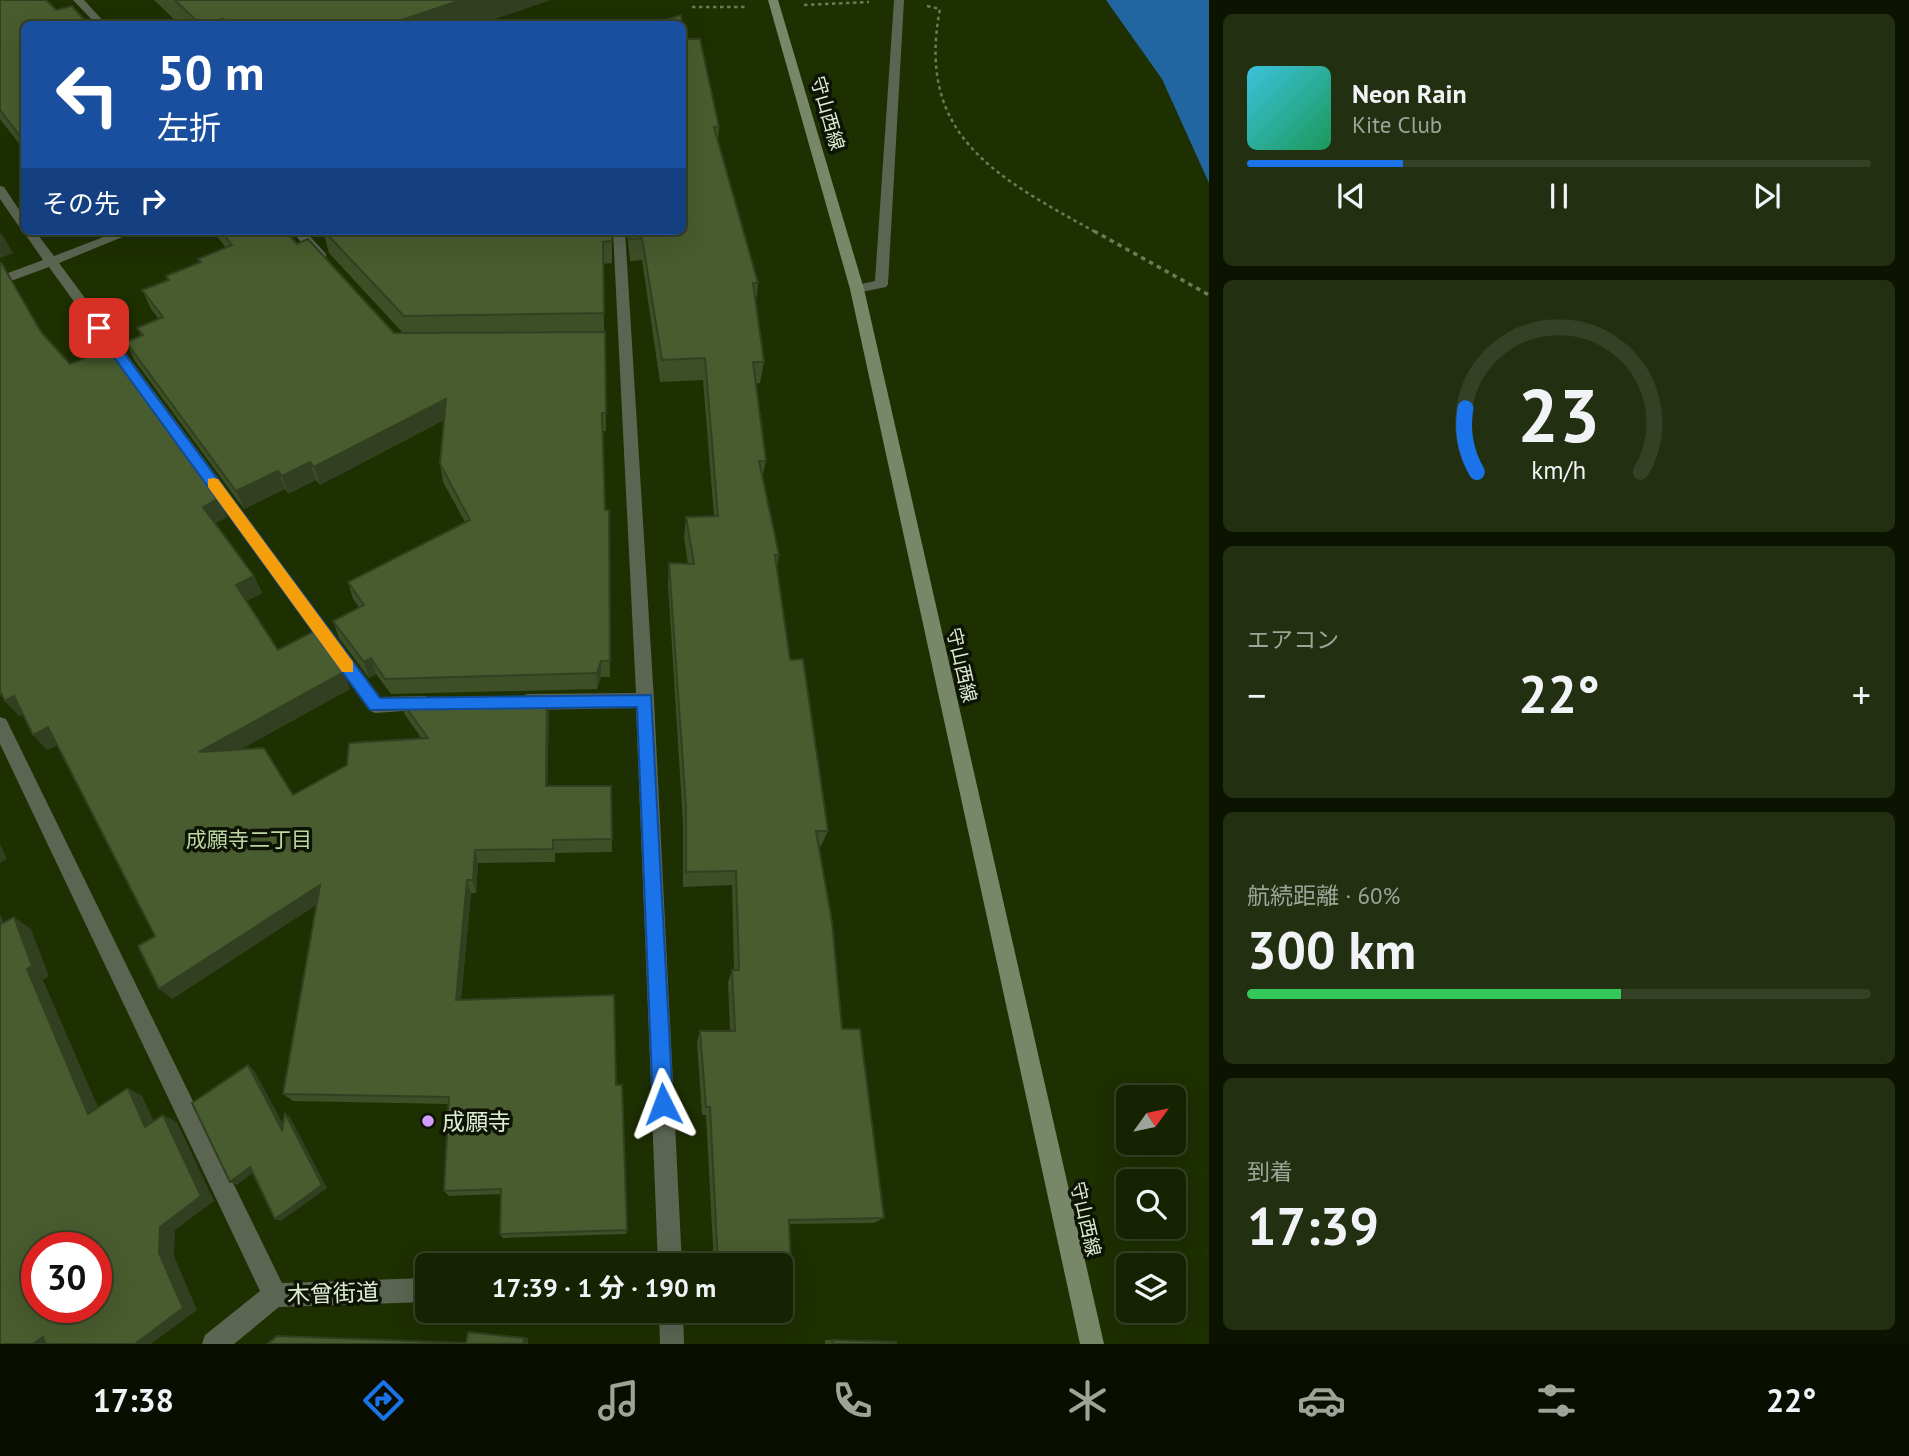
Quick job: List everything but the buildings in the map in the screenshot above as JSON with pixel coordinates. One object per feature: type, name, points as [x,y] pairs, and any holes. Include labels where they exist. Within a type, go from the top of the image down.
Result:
[{"type":"main road","name":"守山西線","points":[[774,3],[856,289],[1092,1344]]},
{"type":"street","points":[[78,0],[98,21]]},
{"type":"street","points":[[856,289],[881,284],[899,0]]},
{"type":"street","points":[[0,190],[21,221]]},
{"type":"street","points":[[32,235],[375,705],[443,704]]},
{"type":"street","points":[[0,281],[121,235]]},
{"type":"street","points":[[302,235],[333,270]]},
{"type":"street","points":[[619,235],[618,343],[645,700],[669,1253]]},
{"type":"street","points":[[510,703],[645,700]]},
{"type":"street","points":[[0,725],[275,1295]]},
{"type":"street","name":"木曾街道","points":[[214,1344],[275,1295],[415,1290]]},
{"type":"street","points":[[671,1323],[672,1344]]},
{"type":"path","points":[[899,0],[940,9],[934,40],[941,103],[979,159],[1033,197],[1209,295]]},
{"type":"path","points":[[692,7],[878,1]]},
{"type":"water","points":[[1106,0],[1209,0],[1209,183],[1162,79]]},
{"type":"slow traffic","points":[[213,483],[348,667]]},
{"type":"place","name":"成願寺","points":[[428,1121]]},
{"type":"district","name":"成願寺二丁目","points":[[249,839]]},
{"type":"route","points":[[99,328],[375,705],[645,700],[663,1104]]}]
